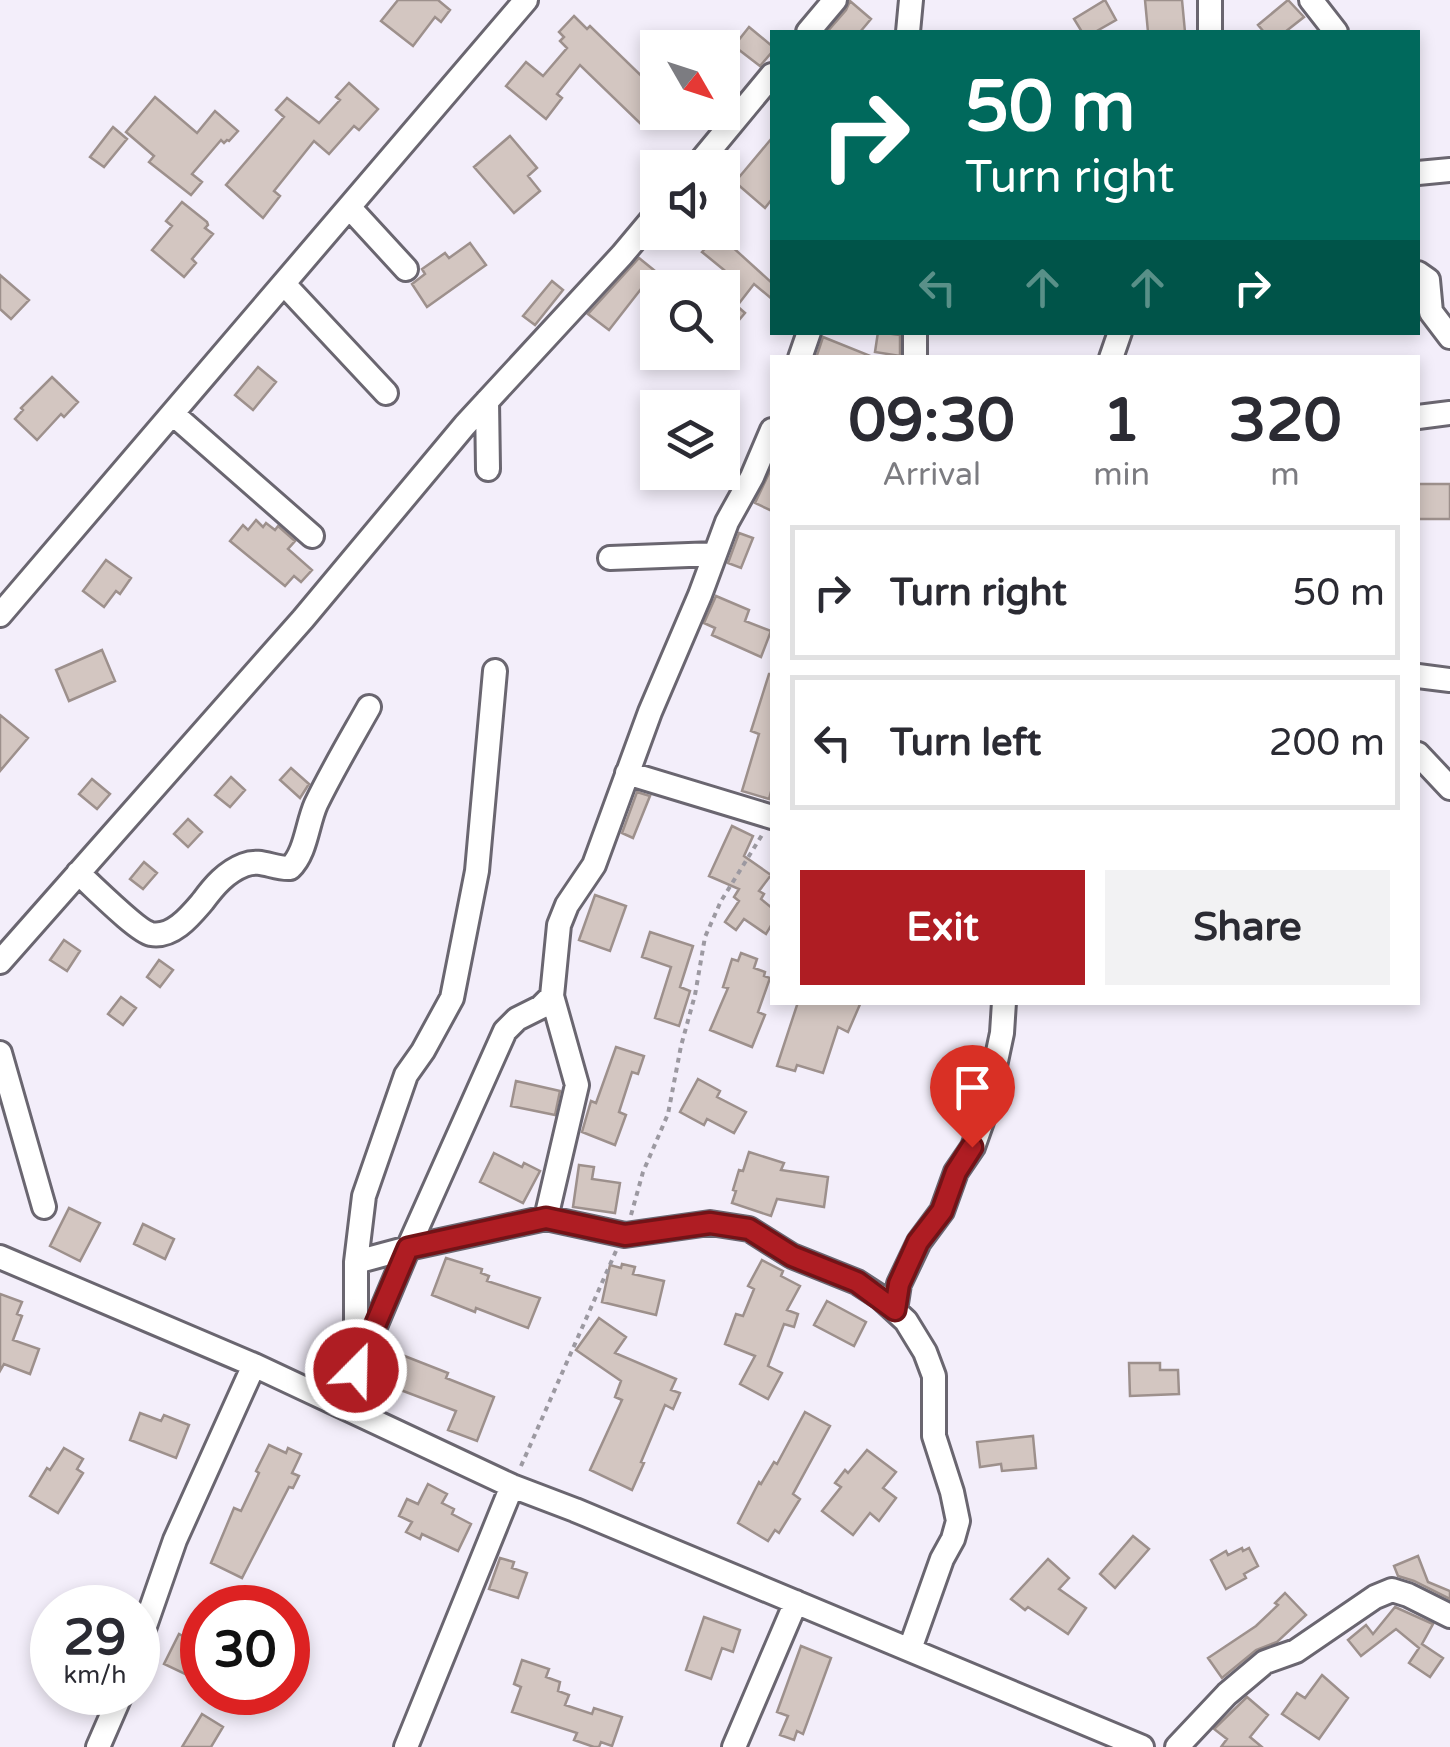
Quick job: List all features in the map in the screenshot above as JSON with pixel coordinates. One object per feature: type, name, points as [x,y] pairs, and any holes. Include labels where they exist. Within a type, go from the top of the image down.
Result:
[{"type":"street","points":[[0,616],[526,0]]},
{"type":"street","points":[[810,30],[835,0]]},
{"type":"street","points":[[908,30],[912,0]]},
{"type":"street","points":[[1210,0],[1210,30]]},
{"type":"street","points":[[1311,0],[1334,30]]},
{"type":"street","points":[[710,150],[770,77]]},
{"type":"street","points":[[1420,172],[1450,170]]},
{"type":"street","points":[[349,207],[406,269]]},
{"type":"street","points":[[0,962],[303,619],[486,401],[640,234]]},
{"type":"street","points":[[1420,274],[1428,280],[1431,312],[1450,337]]},
{"type":"street","points":[[284,284],[386,393]]},
{"type":"street","points":[[486,401],[488,470]]},
{"type":"street","points":[[173,414],[312,536]]},
{"type":"street","points":[[1420,418],[1450,414]]},
{"type":"street","points":[[546,1218],[577,1086],[552,996],[558,925],[567,904],[594,865],[727,522],[770,435]]},
{"type":"street","points":[[610,558],[716,554]]},
{"type":"street","points":[[356,1370],[356,1262],[364,1196],[406,1076],[452,998],[477,871],[495,671]]},
{"type":"street","points":[[1420,676],[1450,680]]},
{"type":"street","points":[[78,873],[152,934],[169,931],[184,922],[218,882],[242,865],[255,861],[290,868],[300,854],[318,802],[369,708]]},
{"type":"street","points":[[1420,756],[1450,788]]},
{"type":"street","points":[[627,773],[767,826]]},
{"type":"street","points":[[342,1405],[506,1031],[517,1018],[541,1007],[552,996]]},
{"type":"street","points":[[895,1310],[899,1284],[918,1242],[942,1211],[956,1172],[986,1113],[1004,1005]]},
{"type":"street","points":[[0,1053],[44,1207]]},
{"type":"street","points":[[356,1262],[546,1218],[625,1235],[710,1223],[749,1229],[792,1256],[857,1282],[906,1321],[934,1376],[934,1436],[958,1521],[910,1649]]},
{"type":"street","points":[[0,1257],[254,1365],[512,1486],[910,1649],[1106,1740],[1142,1747]]},
{"type":"street","points":[[159,1585],[175,1540],[254,1365]]},
{"type":"street","points":[[406,1747],[512,1486]]},
{"type":"street","points":[[1178,1747],[1227,1694],[1265,1662],[1296,1651],[1376,1597],[1392,1590],[1450,1616]]},
{"type":"street","points":[[734,1747],[796,1602]]},
{"type":"street","points":[[98,1747],[112,1715]]},
{"type":"path","points":[[512,1486],[625,1235],[643,1172],[668,1114],[706,937],[767,826]]},
{"type":"building","points":[[398,0],[438,0],[450,10],[441,22],[435,17],[413,46],[381,21]]},
{"type":"building","points":[[1105,0],[1116,20],[1098,30],[1081,30],[1074,19]]},
{"type":"building","points":[[1145,0],[1182,0],[1185,30],[1148,30]]},
{"type":"building","points":[[1288,0],[1304,17],[1288,30],[1262,30],[1258,25]]},
{"type":"building","points":[[850,1],[871,19],[862,30],[829,30]]},
{"type":"building","points":[[574,16],[587,29],[590,26],[640,75],[640,123],[580,65],[557,94],[562,98],[546,119],[506,86],[526,62],[543,76],[567,48],[560,41],[564,37],[559,32]]},
{"type":"building","points":[[749,27],[770,44],[770,54],[760,66],[740,51],[740,38]]},
{"type":"building","points":[[349,83],[378,109],[359,130],[354,126],[329,154],[314,141],[274,191],[280,196],[263,218],[226,185],[284,117],[276,110],[287,98],[319,123]]},
{"type":"building","points":[[155,97],[197,133],[215,111],[238,131],[229,141],[221,140],[192,174],[202,182],[191,195],[149,162],[154,156],[126,132]]},
{"type":"building","points":[[113,127],[127,139],[104,167],[90,157]]},
{"type":"building","points":[[510,136],[537,168],[528,176],[540,191],[514,213],[474,167]]},
{"type":"building","points":[[770,140],[770,202],[765,208],[740,186],[740,176]]},
{"type":"building","points":[[182,202],[207,222],[205,228],[213,234],[192,259],[196,263],[184,277],[152,250],[172,226],[166,221]]},
{"type":"building","points":[[470,243],[486,265],[427,307],[412,284],[425,274],[422,269],[445,253],[449,258]]},
{"type":"building","points":[[704,250],[736,250],[770,281],[770,297],[754,284],[740,302],[740,270],[724,270]]},
{"type":"building","points":[[639,258],[654,270],[640,270],[640,290],[609,330],[588,314]]},
{"type":"building","points":[[0,275],[29,300],[11,319],[0,309]]},
{"type":"building","points":[[552,281],[563,290],[535,325],[523,316]]},
{"type":"building","points":[[878,335],[900,335],[900,355],[875,352]]},
{"type":"building","points":[[823,337],[868,355],[817,355]]},
{"type":"building","points":[[258,367],[276,382],[253,410],[235,395]]},
{"type":"building","points":[[52,377],[78,402],[37,440],[15,419]]},
{"type":"building","points":[[770,471],[770,510],[755,503]]},
{"type":"building","points":[[1420,484],[1450,484],[1450,519],[1420,519]]},
{"type":"building","points":[[256,520],[263,527],[266,523],[275,530],[278,526],[295,541],[288,549],[312,570],[301,582],[294,576],[285,586],[230,541],[243,525],[248,530]]},
{"type":"building","points":[[739,533],[753,538],[741,568],[728,563]]},
{"type":"building","points":[[106,560],[131,578],[104,607],[83,591]]},
{"type":"building","points":[[716,596],[749,610],[745,621],[770,634],[761,657],[712,635],[715,628],[704,623]]},
{"type":"building","points":[[102,650],[115,681],[69,701],[56,670]]},
{"type":"building","points":[[770,674],[769,799],[742,791],[759,734],[751,731]]},
{"type":"building","points":[[0,715],[28,738],[0,771]]},
{"type":"building","points":[[291,768],[309,784],[300,798],[280,780]]},
{"type":"building","points":[[231,777],[245,790],[230,807],[215,795]]},
{"type":"building","points":[[92,779],[110,794],[97,809],[79,794]]},
{"type":"building","points":[[637,792],[650,796],[633,838],[622,833]]},
{"type":"building","points":[[188,819],[202,832],[188,847],[174,834]]},
{"type":"building","points":[[732,826],[753,836],[744,856],[770,874],[759,891],[764,894],[761,899],[770,906],[770,927],[766,934],[744,919],[736,930],[725,922],[739,901],[734,897],[739,889],[709,876]]},
{"type":"building","points":[[144,862],[157,873],[143,889],[130,879]]},
{"type":"building","points":[[595,895],[626,906],[610,951],[579,940]]},
{"type":"building","points":[[650,932],[693,946],[680,987],[690,991],[679,1026],[655,1018],[671,967],[642,957]]},
{"type":"building","points":[[64,940],[80,951],[67,971],[50,960]]},
{"type":"building","points":[[741,953],[757,959],[754,968],[770,978],[758,1012],[765,1015],[752,1047],[710,1030],[728,988],[723,987],[732,959],[738,961]]},
{"type":"building","points":[[159,960],[173,970],[160,987],[147,977]]},
{"type":"building","points":[[121,997],[136,1008],[123,1025],[108,1014]]},
{"type":"building","points":[[797,1005],[860,1005],[848,1032],[838,1027],[823,1073],[797,1065],[795,1071],[777,1066]]},
{"type":"building","points":[[616,1047],[644,1056],[638,1074],[632,1072],[619,1112],[626,1115],[615,1145],[582,1132],[591,1101],[596,1103]]},
{"type":"building","points":[[698,1079],[720,1091],[717,1097],[746,1112],[734,1133],[707,1119],[704,1125],[680,1112]]},
{"type":"building","points":[[516,1081],[560,1091],[555,1115],[511,1106]]},
{"type":"building","points":[[749,1152],[784,1163],[781,1170],[828,1177],[824,1207],[777,1199],[771,1216],[732,1203],[739,1170],[743,1171]]},
{"type":"building","points":[[494,1153],[540,1171],[523,1203],[480,1182]]},
{"type":"building","points":[[579,1165],[594,1167],[592,1179],[620,1183],[615,1213],[573,1207]]},
{"type":"building","points":[[69,1208],[100,1223],[80,1261],[50,1246]]},
{"type":"building","points":[[143,1224],[174,1239],[165,1259],[134,1244]]},
{"type":"building","points":[[446,1258],[482,1269],[481,1273],[489,1276],[487,1281],[540,1298],[528,1328],[432,1295]]},
{"type":"building","points":[[762,1260],[800,1286],[787,1310],[798,1314],[794,1327],[784,1324],[768,1366],[782,1373],[768,1399],[740,1384],[755,1356],[725,1344],[736,1314],[743,1316],[754,1289],[748,1286]]},
{"type":"building","points":[[622,1264],[635,1267],[633,1274],[664,1281],[656,1315],[602,1302],[610,1265],[621,1268]]},
{"type":"building","points":[[0,1294],[22,1302],[17,1314],[22,1316],[13,1340],[39,1349],[30,1374],[4,1364],[0,1371]]},
{"type":"building","points":[[827,1301],[866,1322],[854,1346],[814,1325]]},
{"type":"building","points":[[599,1318],[626,1337],[615,1353],[676,1379],[671,1390],[680,1393],[673,1409],[665,1405],[632,1490],[590,1470],[622,1400],[615,1397],[621,1381],[576,1350]]},
{"type":"building","points":[[402,1355],[494,1397],[477,1441],[448,1430],[456,1411],[390,1386]]},
{"type":"building","points":[[1129,1363],[1160,1363],[1160,1370],[1178,1370],[1179,1394],[1130,1396]]},
{"type":"building","points":[[805,1412],[830,1426],[793,1494],[800,1499],[779,1533],[775,1530],[768,1541],[738,1523],[759,1482],[774,1462],[777,1464]]},
{"type":"building","points":[[140,1413],[161,1421],[164,1415],[189,1425],[176,1458],[130,1440]]},
{"type":"building","points":[[1033,1436],[1036,1468],[1002,1471],[1001,1464],[980,1467],[977,1442]]},
{"type":"building","points":[[269,1445],[286,1453],[288,1448],[301,1454],[292,1473],[299,1476],[293,1488],[289,1487],[242,1578],[211,1563],[234,1508],[241,1511]]},
{"type":"building","points":[[64,1448],[83,1459],[77,1469],[83,1473],[58,1513],[30,1496]]},
{"type":"building","points":[[867,1450],[896,1472],[883,1488],[896,1498],[879,1521],[870,1513],[853,1535],[822,1511],[841,1487],[835,1483]]},
{"type":"building","points":[[428,1484],[447,1494],[442,1503],[454,1509],[452,1514],[471,1524],[458,1551],[422,1534],[420,1539],[406,1532],[412,1522],[399,1516],[407,1499],[418,1504]]},
{"type":"building","points":[[1133,1536],[1149,1549],[1115,1588],[1100,1574]]},
{"type":"building","points":[[1249,1548],[1258,1566],[1226,1589],[1211,1560]]},
{"type":"building","points":[[1418,1556],[1428,1582],[1450,1591],[1450,1599],[1398,1576],[1394,1566]]},
{"type":"building","points":[[500,1558],[514,1562],[512,1568],[527,1573],[518,1598],[489,1589]]},
{"type":"building","points":[[1048,1559],[1069,1578],[1059,1589],[1086,1608],[1068,1634],[1011,1599]]},
{"type":"building","points":[[1285,1593],[1306,1615],[1277,1642],[1256,1650],[1222,1678],[1208,1658],[1256,1626]]},
{"type":"building","points":[[1395,1607],[1433,1624],[1422,1644],[1443,1658],[1430,1677],[1409,1663],[1419,1648],[1396,1629],[1361,1656],[1348,1640],[1366,1625],[1373,1634]]},
{"type":"building","points":[[704,1617],[740,1630],[733,1652],[722,1648],[711,1679],[686,1670]]},
{"type":"building","points":[[180,1634],[180,1672],[164,1664]]},
{"type":"building","points":[[801,1646],[831,1658],[803,1734],[797,1731],[794,1740],[780,1735],[788,1716],[777,1712]]},
{"type":"building","points":[[522,1660],[549,1669],[546,1677],[560,1682],[558,1691],[569,1695],[565,1705],[592,1714],[594,1708],[622,1717],[612,1746],[601,1742],[594,1747],[574,1740],[577,1733],[512,1712],[521,1687],[514,1684]]},
{"type":"building","points":[[1322,1675],[1348,1698],[1319,1739],[1282,1714],[1297,1693],[1305,1698]]},
{"type":"building","points":[[1247,1697],[1268,1715],[1250,1737],[1262,1747],[1221,1747],[1227,1739],[1214,1729]]},
{"type":"building","points":[[201,1715],[223,1727],[211,1747],[182,1747]]},
{"type":"route","points":[[356,1370],[408,1248],[546,1218],[625,1235],[710,1223],[749,1229],[792,1256],[857,1282],[895,1310],[899,1284],[918,1242],[942,1211],[956,1172],[972,1147]]}]
